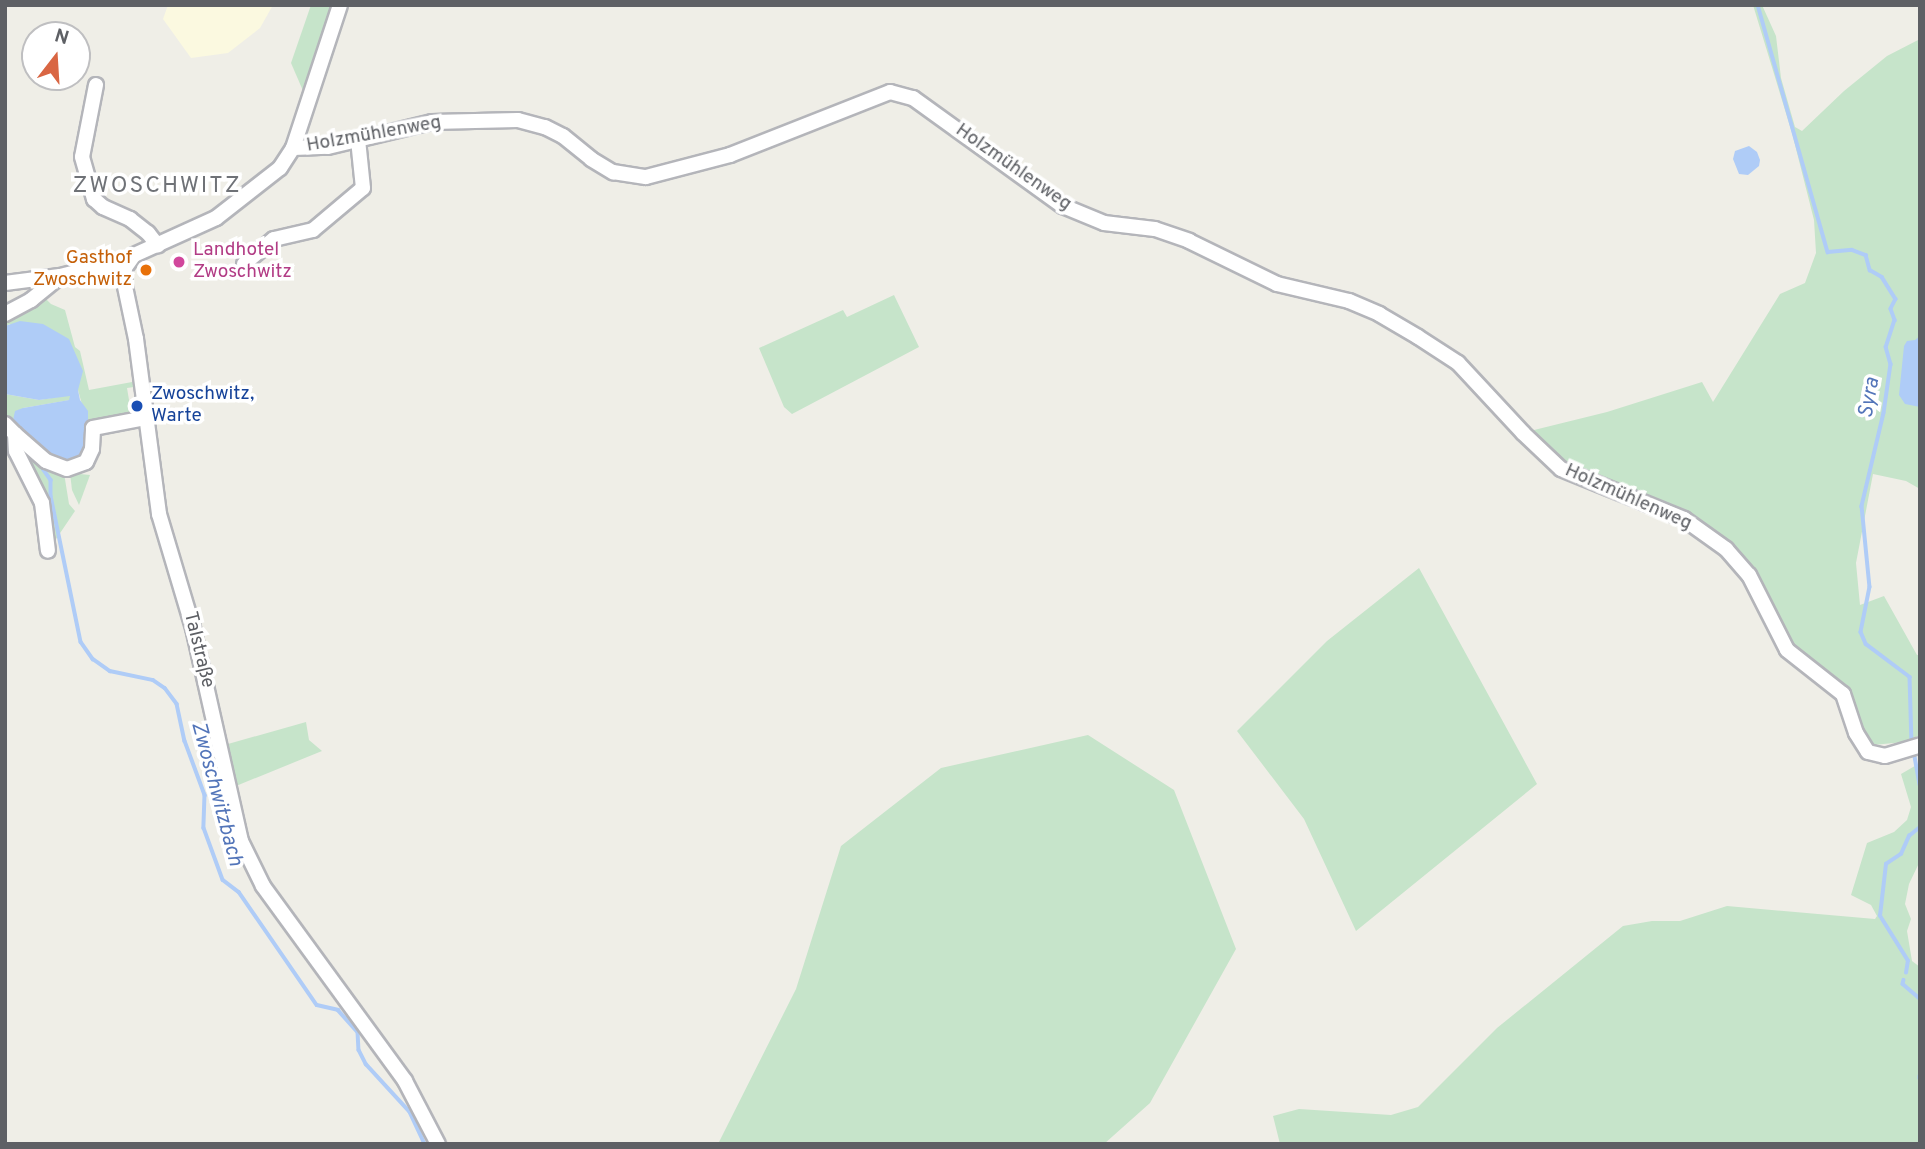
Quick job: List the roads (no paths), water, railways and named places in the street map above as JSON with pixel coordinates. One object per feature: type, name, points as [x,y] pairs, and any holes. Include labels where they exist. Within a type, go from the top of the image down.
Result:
[{"type":"street","points":[[5,283],[60,276],[100,267],[125,268],[134,255],[216,218],[280,168],[293,148],[340,5]]},
{"type":"street","points":[[96,85],[82,158],[94,199],[103,207],[130,219],[148,233],[158,246]]},
{"type":"street","name":"Holzmühlenweg","points":[[293,148],[328,147],[432,122],[518,120],[545,127],[563,136],[591,159],[613,172],[646,177],[730,155],[890,92],[913,98],[1063,206],[1104,223],[1155,229],[1189,241],[1277,284],[1349,300],[1418,337],[1458,363],[1523,433],[1561,469],[1684,519],[1726,549],[1749,575],[1787,650],[1843,694],[1861,744],[1873,755],[1885,756],[1920,745]]},
{"type":"street","points":[[244,264],[274,239],[313,230],[363,188],[358,140]]},
{"type":"street","name":"Talstraße","points":[[125,268],[124,282],[136,339],[159,513],[193,628],[241,841],[263,886],[405,1081],[438,1144]]},
{"type":"street","points":[[5,314],[31,300],[60,276]]},
{"type":"street","points":[[10,429],[46,461],[67,469],[86,462],[92,449],[93,428],[146,418]]},
{"type":"street","points":[[10,429],[16,451],[42,503],[48,551]]},
{"type":"water","points":[[1749,146],[1757,152],[1759,166],[1748,175],[1739,174],[1733,159],[1735,151]]},
{"type":"water","points":[[20,321],[43,324],[69,339],[83,371],[78,390],[80,400],[88,411],[88,449],[78,460],[56,462],[24,434],[13,420],[15,411],[69,400],[70,396],[39,400],[5,394],[5,326]]},
{"type":"water","points":[[1920,336],[1920,407],[1905,404],[1899,395],[1904,346],[1907,341]]},
{"type":"waterway","name":"Syra","points":[[1758,5],[1828,252],[1852,250],[1866,255],[1870,270],[1882,277],[1896,299],[1891,309],[1895,320],[1886,347],[1891,364],[1884,413],[1862,506],[1870,587],[1861,632],[1866,644],[1910,677],[1912,743]]},
{"type":"waterway","name":"Zwoschwitzbach","points":[[39,463],[51,480],[51,496],[81,642],[93,659],[110,671],[153,680],[165,688],[177,704],[185,741],[205,795],[204,828],[223,880],[239,892],[317,1005],[338,1010],[358,1032],[359,1050],[366,1064],[410,1112],[425,1144]]},
{"type":"waterway","name":"Syra","points":[[1914,751],[1920,784]]},
{"type":"waterway","name":"Syra","points":[[1906,973],[1908,961],[1880,916],[1886,864],[1901,854],[1909,836],[1920,827]]},
{"type":"waterway","name":"Syra","points":[[1904,980],[1903,984],[1920,999]]},
{"type":"place","name":"Landhotel Zwoschwitz","points":[[179,262]]},
{"type":"place","name":"Gasthof Zwoschwitz","points":[[146,270]]},
{"type":"place","name":"Zwoschwitz, Warte","points":[[137,406]]},
{"type":"district","name":"ZWOSCHWITZ","points":[[157,187]]}]
